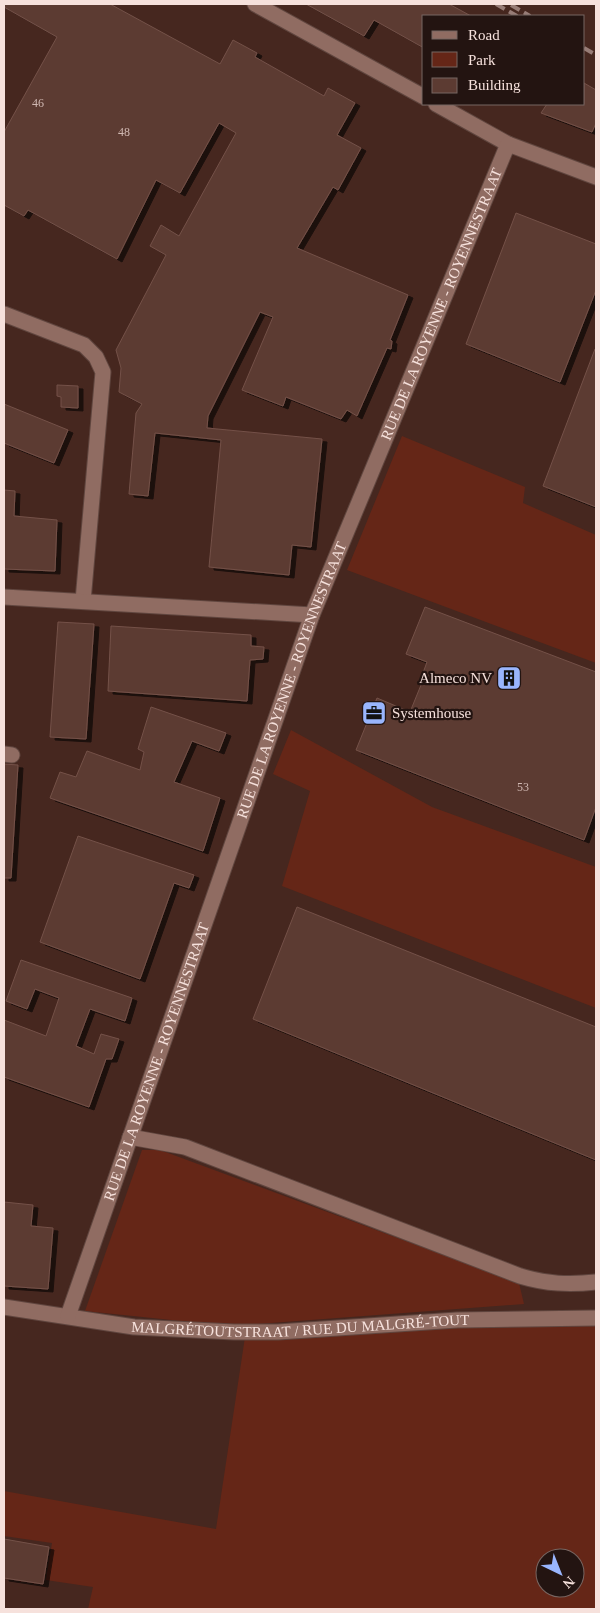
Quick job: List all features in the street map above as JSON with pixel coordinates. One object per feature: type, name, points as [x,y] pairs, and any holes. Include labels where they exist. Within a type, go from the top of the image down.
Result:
[{"type":"street","points":[[255,4],[422,96]]},
{"type":"street","points":[[438,105],[508,144],[596,177]]},
{"type":"street","name":"RUE DE LA ROYENNE - ROYENNESTRAAT","points":[[68,1316],[312,615],[508,144]]},
{"type":"street","points":[[4,314],[84,346],[96,357],[104,372],[83,601]]},
{"type":"street","points":[[4,597],[312,615]]},
{"type":"street","points":[[130,1137],[185,1147],[520,1276],[543,1283],[566,1285],[596,1282]]},
{"type":"street","name":"MALGRÉTOUTSTRAAT / RUE DU MALGRÉ-TOUT","points":[[4,1307],[134,1327],[234,1332],[278,1332],[457,1320],[596,1318]]},
{"type":"green space","points":[[402,436],[525,487],[523,503],[596,535],[596,663],[347,570]]},
{"type":"green space","points":[[291,730],[432,807],[596,867],[596,1008],[282,886],[310,791],[273,774]]},
{"type":"green space","points":[[142,1150],[160,1150],[519,1283],[524,1304],[229,1326],[85,1311]]},
{"type":"green space","points":[[596,1323],[596,1609],[88,1609],[93,1587],[46,1580],[52,1543],[4,1536],[4,1491],[216,1529],[245,1337],[409,1327]]},
{"type":"building","points":[[4,4],[110,4],[220,64],[233,40],[257,53],[255,57],[324,96],[328,88],[355,103],[337,135],[361,148],[338,190],[333,187],[297,248],[408,295],[390,340],[392,341],[391,349],[387,348],[357,416],[347,410],[341,419],[286,397],[283,406],[242,390],[273,317],[260,312],[208,416],[207,428],[322,439],[311,547],[292,545],[289,575],[209,567],[221,440],[155,433],[148,496],[129,494],[136,413],[142,404],[119,392],[121,368],[116,350],[166,255],[150,246],[161,225],[179,236],[236,133],[219,123],[180,193],[156,180],[117,259],[28,210],[24,216],[4,205],[4,132],[57,37],[4,7]]},
{"type":"building","points":[[306,4],[449,4],[469,15],[422,15],[422,47],[374,20],[364,36]]},
{"type":"building","points":[[585,84],[596,90],[596,123],[592,132],[541,113],[546,105],[585,105]]},
{"type":"building","points":[[516,213],[596,244],[596,290],[560,382],[466,344]]},
{"type":"building","points":[[596,349],[596,507],[543,486]]},
{"type":"building","points":[[57,385],[78,386],[78,408],[61,407],[61,397],[57,396]]},
{"type":"building","points":[[4,404],[68,430],[54,463],[4,443]]},
{"type":"building","points":[[4,490],[15,491],[14,516],[57,520],[55,571],[4,569]]},
{"type":"building","points":[[425,607],[596,672],[596,807],[584,840],[356,750],[377,698],[410,712],[421,685],[419,684],[427,662],[406,654]]},
{"type":"building","points":[[58,622],[94,624],[86,739],[50,737]]},
{"type":"building","points":[[111,626],[251,635],[251,646],[264,647],[263,659],[250,660],[247,701],[108,691]]},
{"type":"building","points":[[151,707],[226,733],[219,751],[192,741],[174,782],[220,798],[203,851],[50,798],[60,772],[76,777],[87,751],[140,770],[144,752],[138,749]]},
{"type":"building","points":[[4,764],[18,765],[11,878],[4,878]]},
{"type":"building","points":[[78,836],[194,875],[189,888],[174,883],[140,979],[40,942]]},
{"type":"building","points":[[297,907],[596,1027],[596,1160],[253,1019]]},
{"type":"building","points":[[21,960],[132,998],[125,1021],[90,1009],[76,1046],[94,1054],[101,1034],[119,1039],[112,1059],[106,1059],[89,1107],[4,1077],[4,1020],[46,1036],[59,998],[35,989],[27,1009],[6,1001]]},
{"type":"building","points":[[4,1202],[33,1205],[31,1226],[53,1228],[48,1289],[4,1286]]},
{"type":"building","points":[[4,1539],[49,1547],[43,1584],[4,1578]]},
{"type":"railway","points":[[496,4],[515,15]]},
{"type":"railway","points":[[511,5],[528,15]]},
{"type":"railway","points":[[585,49],[596,55]]},
{"type":"place","name":"Almeco NV","points":[[509,678]]},
{"type":"place","name":"Systemhouse","points":[[374,713]]}]
